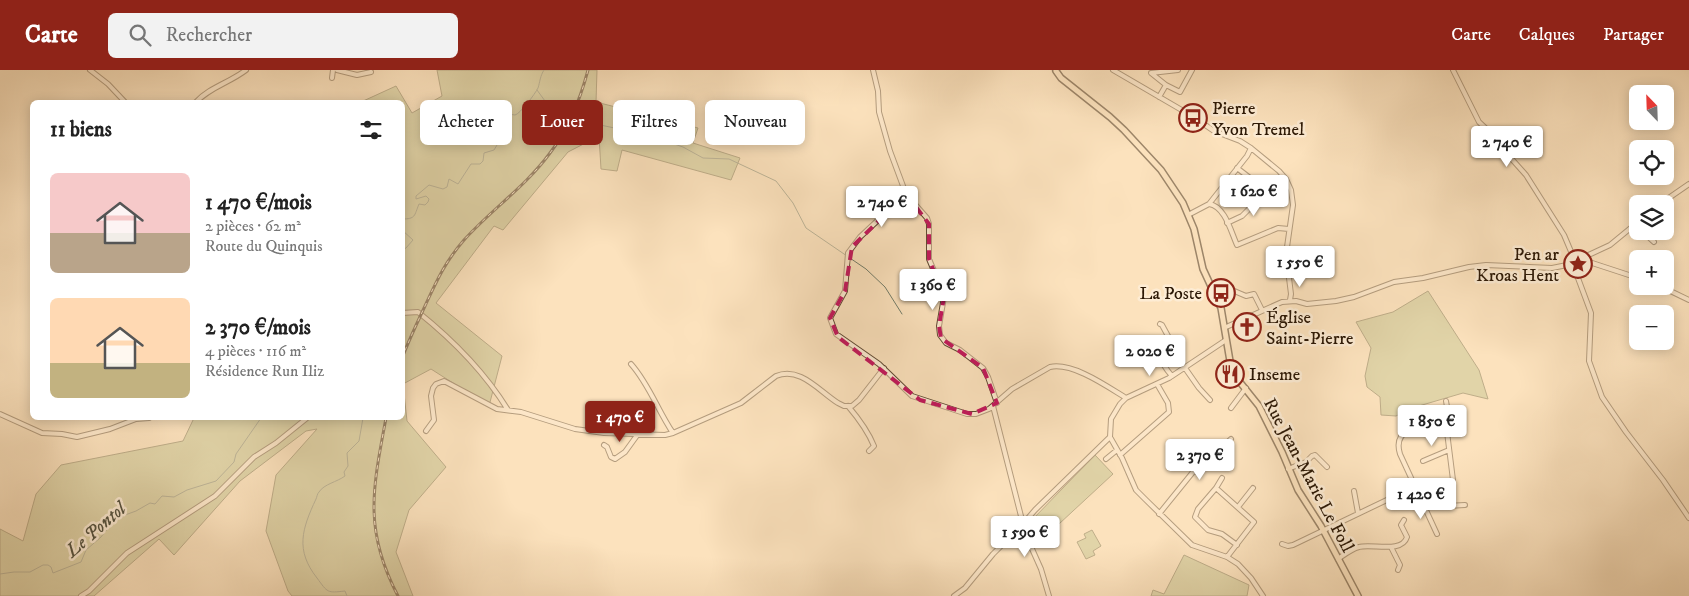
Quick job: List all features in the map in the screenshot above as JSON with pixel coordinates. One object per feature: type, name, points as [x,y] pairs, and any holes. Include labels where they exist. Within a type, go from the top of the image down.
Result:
[{"type":"main road","name":"Rue Jean-Marie Le Foll","points":[[1056,70],[1066,82],[1110,117],[1161,170],[1182,203],[1194,229],[1203,269],[1218,300],[1231,367],[1239,381],[1259,406],[1298,490],[1324,531],[1358,596]]},
{"type":"street","points":[[90,70],[108,84],[123,100]]},
{"type":"street","points":[[198,100],[207,91],[237,77],[246,70]]},
{"type":"street","points":[[332,78],[335,70],[357,75],[371,72]]},
{"type":"street","points":[[873,70],[884,134],[906,194],[927,218],[929,224],[929,258],[944,297],[939,326],[941,338],[975,360],[988,377],[1024,522],[1024,531],[1041,569],[1049,596]]},
{"type":"street","points":[[1113,70],[1214,131],[1240,141],[1279,170],[1289,184],[1293,204],[1286,254],[1291,294],[1290,300]]},
{"type":"street","points":[[1178,70],[1151,73],[1166,85],[1180,92],[1192,70]]},
{"type":"street","points":[[1453,70],[1479,122],[1496,138],[1526,175],[1564,235],[1591,313],[1589,361],[1602,397],[1612,413],[1664,480],[1689,518]]},
{"type":"street","points":[[1158,97],[1166,85]]},
{"type":"street","points":[[1188,215],[1210,204],[1251,148]]},
{"type":"street","points":[[1237,168],[1250,178]]},
{"type":"street","points":[[1673,195],[1689,184]]},
{"type":"street","points":[[1227,223],[1242,216],[1267,191]]},
{"type":"street","points":[[906,194],[860,237],[848,254],[845,291],[831,314],[832,326],[838,337],[884,368],[908,393],[920,400],[968,414],[982,412],[995,405],[1004,395],[1017,386],[1050,368],[1058,366],[1090,378],[1126,398]]},
{"type":"street","points":[[1210,204],[1219,208],[1237,245],[1278,228],[1289,229]]},
{"type":"street","points":[[1224,328],[1262,310],[1290,300],[1307,304],[1336,301],[1354,297],[1394,282],[1423,278],[1469,267],[1486,265],[1552,268],[1574,262],[1610,245],[1629,230]]},
{"type":"street","points":[[1580,259],[1629,275]]},
{"type":"street","points":[[1218,300],[1232,290],[1246,296],[1254,294],[1262,310]]},
{"type":"street","points":[[1674,293],[1689,300]]},
{"type":"street","points":[[405,313],[418,312],[447,335],[493,385],[508,410]]},
{"type":"street","points":[[1160,324],[1168,336],[1162,348],[1161,360],[1172,376]]},
{"type":"street","points":[[1226,340],[1172,376],[1126,398],[1111,419],[1110,437],[1136,490],[1159,514],[1192,545],[1227,557],[1244,570],[1263,596]]},
{"type":"street","points":[[631,364],[644,382],[673,433]]},
{"type":"street","points":[[426,431],[434,420],[431,396],[433,388],[440,381],[453,384],[496,410],[508,410],[535,416],[575,429],[665,434],[673,433],[741,403],[776,376],[788,372],[802,376],[829,398],[844,406],[852,406],[884,368]]},
{"type":"street","points":[[1185,368],[1210,400]]},
{"type":"street","points":[[1120,455],[1169,412],[1168,403],[1157,384]]},
{"type":"street","points":[[1231,408],[1246,388]]},
{"type":"street","points":[[1444,429],[1449,418],[1446,401]]},
{"type":"street","points":[[848,406],[858,417],[870,437],[874,446],[869,450]]},
{"type":"street","points":[[0,414],[42,433],[77,437],[110,429],[133,420]]},
{"type":"street","points":[[81,596],[89,591],[127,553],[215,496],[254,457],[276,443],[305,420]]},
{"type":"street","points":[[1421,499],[1438,492],[1452,483],[1453,477],[1446,432],[1438,426],[1412,429],[1404,433],[1398,448],[1416,486],[1421,499],[1437,534]]},
{"type":"street","points":[[604,445],[607,447],[611,457],[615,459],[625,452],[638,434]]},
{"type":"street","points":[[954,596],[965,588],[998,548],[1110,437]]},
{"type":"street","points":[[1159,514],[1193,472],[1203,470],[1216,453],[1231,439]]},
{"type":"street","points":[[1106,459],[1117,450]]},
{"type":"street","points":[[1424,462],[1449,450]]},
{"type":"street","points":[[1288,469],[1306,462],[1315,455],[1327,467]]},
{"type":"street","points":[[1222,478],[1198,509],[1194,518],[1208,530],[1222,534],[1237,545]]},
{"type":"street","points":[[1282,544],[1293,545],[1416,486]]},
{"type":"street","points":[[1216,488],[1253,520],[1254,524],[1227,557]]},
{"type":"street","points":[[1238,507],[1253,488]]},
{"type":"street","points":[[1354,491],[1358,513]]},
{"type":"street","points":[[1438,492],[1447,506],[1464,505]]},
{"type":"street","points":[[1338,559],[1359,547],[1391,547],[1406,540],[1407,537],[1401,525],[1404,520]]},
{"type":"street","points":[[1391,547],[1401,566],[1398,570]]},
{"type":"highlighted area","points":[[906,194],[929,224],[929,259],[944,297],[939,326],[941,338],[983,368],[997,403],[972,414],[920,400],[838,337],[830,318],[845,291],[852,247]]},
{"type":"green space","points":[[437,70],[597,70],[596,100],[522,100],[522,145],[582,145],[568,152],[503,230],[494,226],[436,303],[502,356],[489,406],[431,369],[405,383],[405,101],[412,113],[420,108],[420,145],[512,145],[512,100],[435,100],[442,96]]},
{"type":"green space","points":[[396,86],[404,100],[365,100]]},
{"type":"green space","points":[[603,104],[613,106],[613,145],[695,144],[740,158],[731,180],[622,150],[617,171],[601,169],[600,145],[603,145]]},
{"type":"green space","points":[[1428,291],[1479,370],[1488,399],[1463,393],[1412,408],[1396,416],[1381,415],[1380,397],[1367,387],[1365,376],[1371,348],[1356,322],[1393,312]]},
{"type":"green space","points":[[405,402],[407,421],[446,467],[409,510],[396,552],[413,596],[292,596],[288,591],[266,531],[276,475],[317,429],[306,431],[240,481],[174,555],[159,539],[94,596],[0,596],[0,529],[23,541],[36,494],[61,465],[183,441],[193,420],[405,420]]},
{"type":"green space","points":[[1095,455],[1113,474],[1046,536],[1031,521]]},
{"type":"green space","points":[[1092,530],[1101,546],[1093,551],[1095,555],[1086,559],[1077,542],[1086,538],[1084,534]]},
{"type":"green space","points":[[1184,555],[1249,585],[1247,596],[1151,596],[1153,590],[1164,594]]},
{"type":"waterway","points":[[405,219],[410,218],[415,214],[419,204],[425,205],[428,202],[429,199],[426,196],[416,199],[416,196],[429,185],[443,189],[447,187],[449,179],[458,184],[471,164],[480,164],[483,161],[484,153],[494,150],[497,145],[496,139],[482,140],[471,127],[473,116],[470,113],[471,110],[474,108],[494,107],[513,115],[517,114],[538,88],[544,70]]},
{"type":"waterway","points":[[537,90],[544,100]]},
{"type":"waterway","points":[[603,126],[651,136],[683,147],[703,158],[729,159],[776,181],[793,203],[806,228],[866,269],[885,287],[902,314]]},
{"type":"waterway","points":[[405,233],[413,240],[405,248]]},
{"type":"waterway","name":"Le Pontol","points":[[0,574],[30,572],[43,565],[51,567],[53,573],[81,562],[86,550],[101,537],[111,524],[125,515],[150,503],[155,504],[162,496],[174,497],[187,490],[216,481],[234,462],[236,454],[260,420]]},
{"type":"waterway","points":[[347,596],[345,591],[331,592],[323,587],[310,568],[303,549],[303,539],[307,520],[318,493],[324,487],[345,476],[344,472],[348,466],[347,453],[359,441],[363,420]]},
{"type":"railway","points":[[405,351],[433,288],[457,248],[485,218],[541,165],[563,134],[573,113],[588,70]]},
{"type":"railway","points":[[386,420],[377,466],[374,508],[375,529],[387,572],[398,596]]},
{"type":"place","name":"Pierre Yvon Tremel","points":[[1193,118]]},
{"type":"place","name":"Pen ar Kroas Hent","points":[[1578,264]]},
{"type":"place","name":"La Poste","points":[[1221,293]]},
{"type":"place","name":"Église Saint-Pierre","points":[[1247,327]]},
{"type":"place","name":"Inseme","points":[[1230,374]]}]
